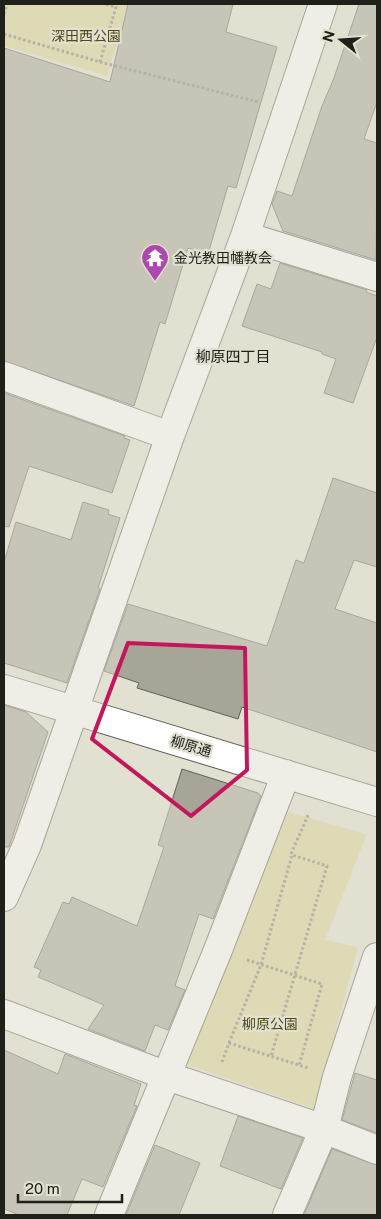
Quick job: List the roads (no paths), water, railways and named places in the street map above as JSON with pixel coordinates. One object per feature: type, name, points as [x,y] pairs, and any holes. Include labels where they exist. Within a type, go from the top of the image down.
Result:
[{"type":"street","points":[[4,897],[15,842],[73,710],[170,436],[245,236],[323,4]]},
{"type":"street","points":[[245,236],[377,277]]},
{"type":"street","points":[[4,376],[170,436]]},
{"type":"street","name":"柳原通","points":[[4,690],[377,802]]},
{"type":"street","points":[[109,1215],[168,1076],[286,774]]},
{"type":"street","points":[[287,1215],[324,1129],[337,1078],[377,957]]},
{"type":"street","points":[[4,1014],[168,1076],[324,1129],[377,1150]]},
{"type":"place","name":"金光教田幡教会","points":[[155,282]]},
{"type":"district","name":"柳原四丁目","points":[[233,357]]},
{"type":"park label","name":"深田西公園","points":[[86,36]]},
{"type":"park label","name":"柳原公園","points":[[270,1024]]}]
